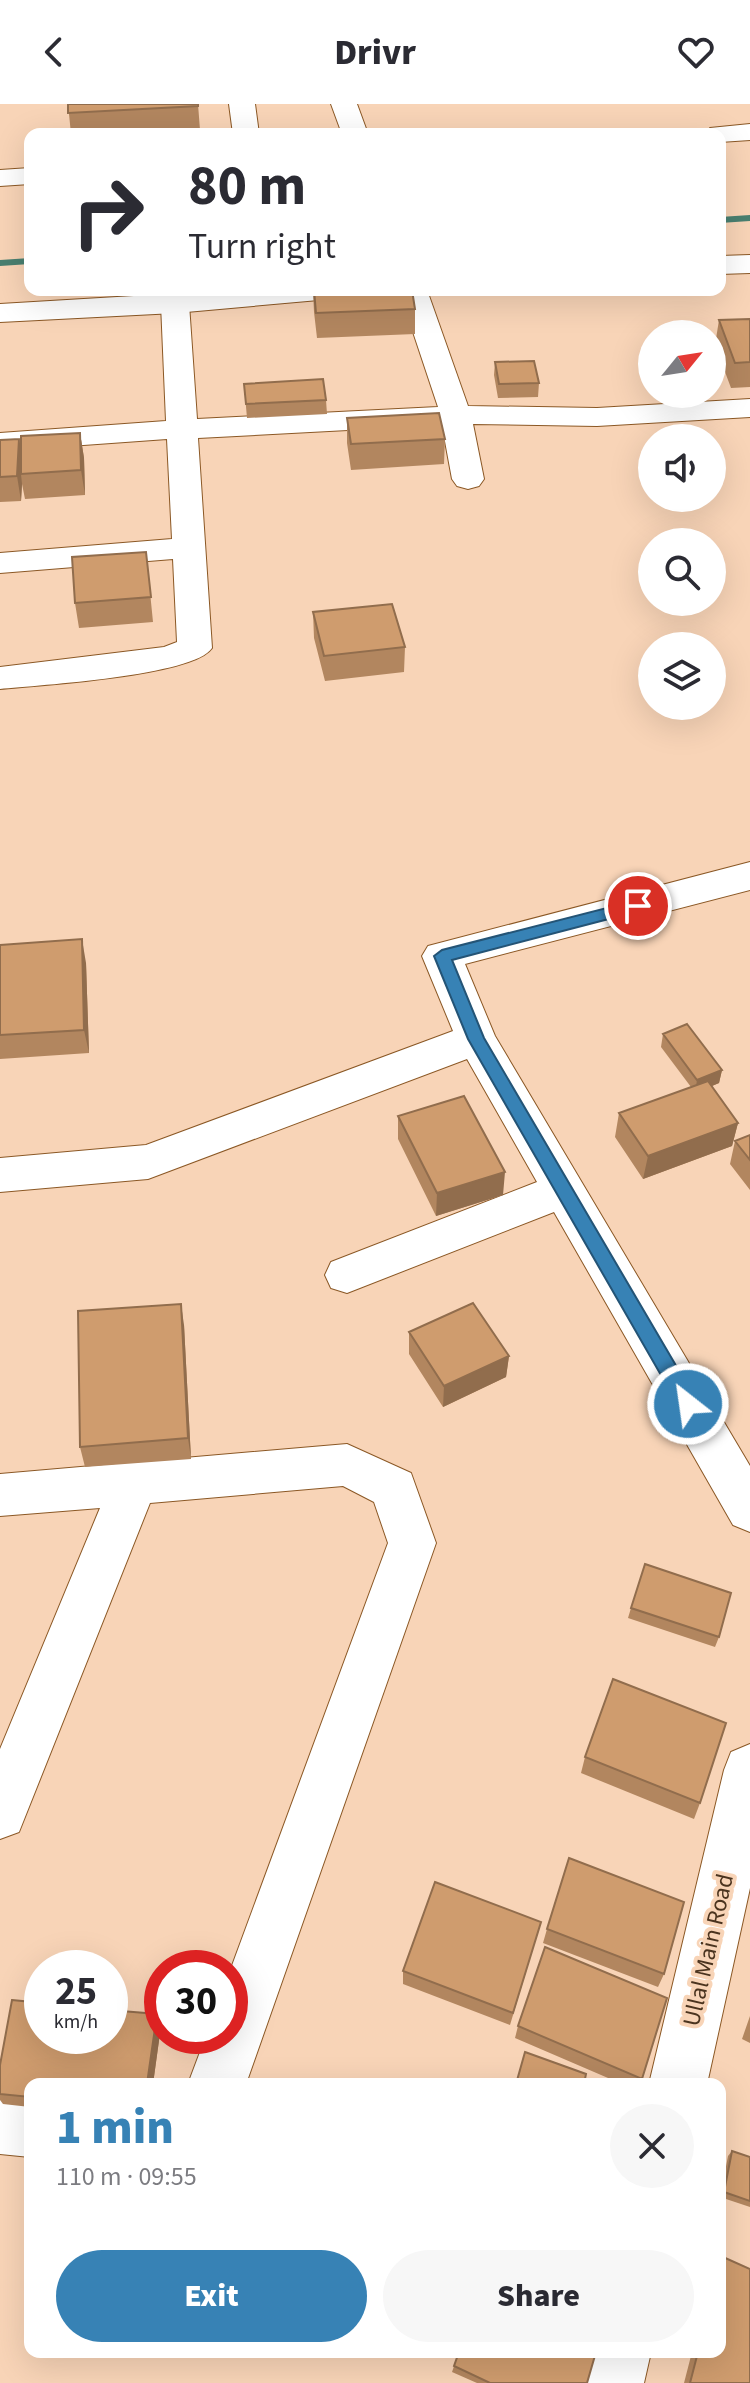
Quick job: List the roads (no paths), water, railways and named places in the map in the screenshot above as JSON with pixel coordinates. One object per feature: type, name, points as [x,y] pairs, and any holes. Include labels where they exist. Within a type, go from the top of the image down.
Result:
[{"type":"street","points":[[242,104],[245,128]]},
{"type":"street","points":[[344,104],[353,128]]},
{"type":"street","points":[[726,134],[750,132]]},
{"type":"street","points":[[0,178],[24,176]]},
{"type":"street","points":[[726,265],[750,264]]},
{"type":"street","points":[[0,313],[264,296]]},
{"type":"street","points":[[415,296],[456,415],[468,479]]},
{"type":"street","points":[[0,678],[169,658],[195,648],[175,304]]},
{"type":"street","points":[[0,442],[456,415],[597,417],[749,411]]},
{"type":"street","points":[[0,563],[191,548]]},
{"type":"street","points":[[750,876],[442,956],[476,1039],[750,1510]]},
{"type":"street","points":[[0,1175],[148,1162],[476,1039]]},
{"type":"street","points":[[347,1275],[564,1190]]},
{"type":"street","points":[[0,1495],[347,1465],[394,1488],[412,1543],[219,2078]]},
{"type":"street","points":[[0,1813],[134,1483]]},
{"type":"street","name":"Ullal Main Road","points":[[679,2078],[750,1770]]},
{"type":"street","points":[[0,2125],[24,2127]]},
{"type":"street","points":[[613,2383],[619,2358]]},
{"type":"waterway","points":[[726,220],[750,218]]},
{"type":"waterway","points":[[0,263],[24,261]]}]
